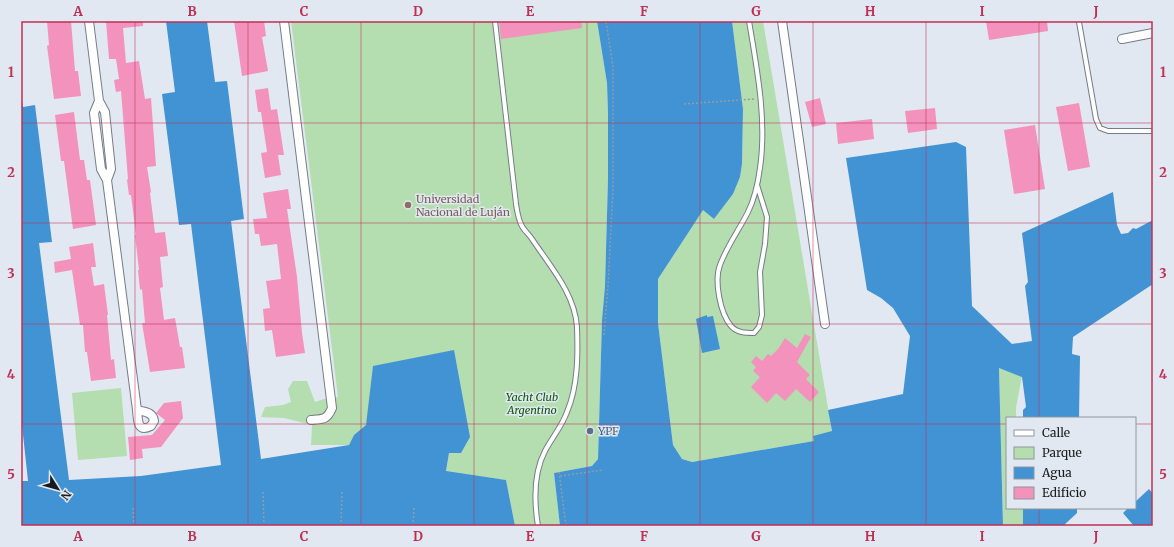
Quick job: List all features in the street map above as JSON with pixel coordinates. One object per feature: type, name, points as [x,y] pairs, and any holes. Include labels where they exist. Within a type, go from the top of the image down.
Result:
[{"type":"street","points":[[89,21],[98,101],[105,112],[111,169],[107,180],[137,410]]},
{"type":"street","points":[[284,21],[332,408],[330,414],[325,418],[311,420]]},
{"type":"street","points":[[782,21],[825,324]]},
{"type":"street","points":[[1122,39],[1153,33]]},
{"type":"lane","points":[[495,21],[516,204],[521,225],[567,291],[573,307],[577,325],[575,388],[568,411],[540,462],[537,476],[535,501],[538,526]]},
{"type":"lane","points":[[749,21],[757,67],[763,142],[758,185],[748,212],[726,252],[718,274],[720,303],[732,326],[742,333],[754,333],[759,327],[762,315],[760,272],[765,244],[767,217],[758,185]]},
{"type":"lane","points":[[1079,22],[1096,118],[1100,128],[1108,131],[1153,131]]},
{"type":"path","points":[[604,335],[613,188],[613,68],[606,21]]},
{"type":"path","points":[[684,104],[760,99]]},
{"type":"path","points":[[560,476],[602,470]]},
{"type":"path","points":[[559,472],[566,526]]},
{"type":"path","points":[[341,526],[342,491]]},
{"type":"path","points":[[262,492],[264,526]]},
{"type":"path","points":[[413,526],[414,507]]},
{"type":"path","points":[[133,508],[134,526]]},
{"type":"green space","name":"Yacht Club Argentino","points":[[291,21],[597,21],[607,83],[608,113],[605,286],[602,320],[598,459],[592,466],[554,473],[560,526],[515,526],[506,480],[446,472],[449,453],[367,419],[366,425],[354,435],[349,445],[311,445],[312,425],[284,418],[261,417],[265,407],[283,405],[291,402],[288,389],[293,381],[307,381],[315,402],[338,397]]},
{"type":"green space","points":[[732,21],[763,21],[832,432],[813,436],[814,441],[692,462],[682,459],[673,445],[658,323],[658,279],[703,209],[714,219],[733,194],[740,177],[742,164],[743,109]]},
{"type":"green space","points":[[999,368],[1022,376],[1016,408],[1016,417],[1006,417],[1006,509],[1023,509],[1023,526],[1003,526]]},
{"type":"green space","points":[[121,388],[127,456],[78,460],[72,393]]},
{"type":"water","points":[[166,21],[207,21],[215,82],[227,81],[244,219],[231,221],[261,459],[349,445],[354,435],[366,425],[373,366],[454,350],[470,437],[461,453],[449,453],[446,471],[506,480],[515,526],[21,526],[21,481],[28,481],[21,416],[21,95],[23,107],[35,105],[52,242],[39,243],[69,480],[141,476],[221,465],[191,224],[179,225],[162,94],[175,92]]},
{"type":"water","points":[[597,21],[732,21],[743,109],[742,164],[740,177],[733,194],[714,219],[703,210],[658,279],[658,323],[673,445],[682,459],[692,462],[814,441],[813,436],[832,431],[828,410],[903,394],[910,336],[893,308],[881,298],[867,290],[846,158],[956,142],[966,147],[972,306],[1012,344],[1032,341],[1025,286],[1028,282],[1022,233],[1113,192],[1117,225],[1121,234],[1128,233],[1133,228],[1136,229],[1153,220],[1153,284],[1073,337],[1072,354],[1080,356],[1079,417],[1023,417],[1023,410],[1026,407],[1022,377],[999,368],[1003,526],[560,526],[554,473],[592,466],[598,459],[608,179],[607,83]]},
{"type":"water","points":[[707,315],[707,317],[713,316],[720,349],[702,353],[696,319]]},
{"type":"water","points":[[1149,489],[1153,494],[1153,526],[1134,526],[1123,513],[1127,509],[1136,509],[1136,501]]},
{"type":"water","points":[[1023,509],[1077,509],[1077,513],[1063,526],[1023,526]]},
{"type":"building","points":[[47,21],[71,21],[75,71],[78,71],[81,96],[54,99],[47,46],[49,45]]},
{"type":"building","points":[[106,21],[143,21],[143,26],[123,28],[126,63],[139,61],[145,99],[151,98],[156,166],[147,167],[155,233],[165,232],[168,256],[160,257],[163,287],[160,288],[164,320],[175,318],[185,368],[150,372],[142,323],[145,323],[142,289],[140,290],[136,235],[131,195],[129,195],[127,180],[121,91],[116,92],[114,80],[119,79],[116,59],[109,59]]},
{"type":"building","points":[[234,21],[264,21],[266,36],[262,37],[268,71],[242,76]]},
{"type":"building","points":[[499,21],[581,21],[582,28],[501,39]]},
{"type":"building","points":[[986,21],[1047,21],[1048,31],[989,40]]},
{"type":"building","points":[[268,88],[271,110],[277,109],[284,155],[278,155],[281,175],[265,178],[261,153],[267,152],[261,112],[258,112],[255,90]]},
{"type":"building","points":[[820,98],[826,124],[812,127],[805,102]]},
{"type":"building","points":[[1079,103],[1090,167],[1068,171],[1056,107]]},
{"type":"building","points":[[935,108],[937,129],[908,133],[905,111]]},
{"type":"building","points":[[74,112],[80,160],[84,160],[87,180],[90,180],[96,225],[73,229],[64,161],[61,161],[55,115]]},
{"type":"building","points":[[872,119],[874,139],[838,144],[836,123]]},
{"type":"building","points":[[1035,125],[1045,189],[1014,194],[1004,130]]},
{"type":"building","points":[[288,189],[291,209],[287,209],[297,277],[305,353],[276,357],[272,330],[265,331],[263,309],[270,308],[266,281],[281,279],[277,244],[261,246],[259,234],[255,234],[253,219],[267,218],[263,193]]},
{"type":"building","points":[[93,243],[96,267],[91,267],[94,286],[104,284],[111,360],[114,359],[116,378],[91,381],[87,352],[85,352],[83,325],[80,325],[72,270],[55,273],[54,262],[71,259],[69,247]]},
{"type":"building","points":[[805,334],[811,337],[797,362],[810,375],[806,379],[819,392],[810,402],[796,389],[785,401],[776,393],[767,403],[751,387],[760,377],[753,371],[756,367],[751,362],[756,356],[762,361],[768,354],[771,356],[778,349],[785,338],[797,348]]},
{"type":"building","points":[[181,401],[183,418],[161,447],[142,449],[143,458],[130,460],[128,437],[152,435],[165,420],[156,413],[164,403]]},
{"type":"place","name":"Universidad Nacional de Luján","points":[[408,205]]},
{"type":"place","name":"YPF","points":[[590,431]]}]
